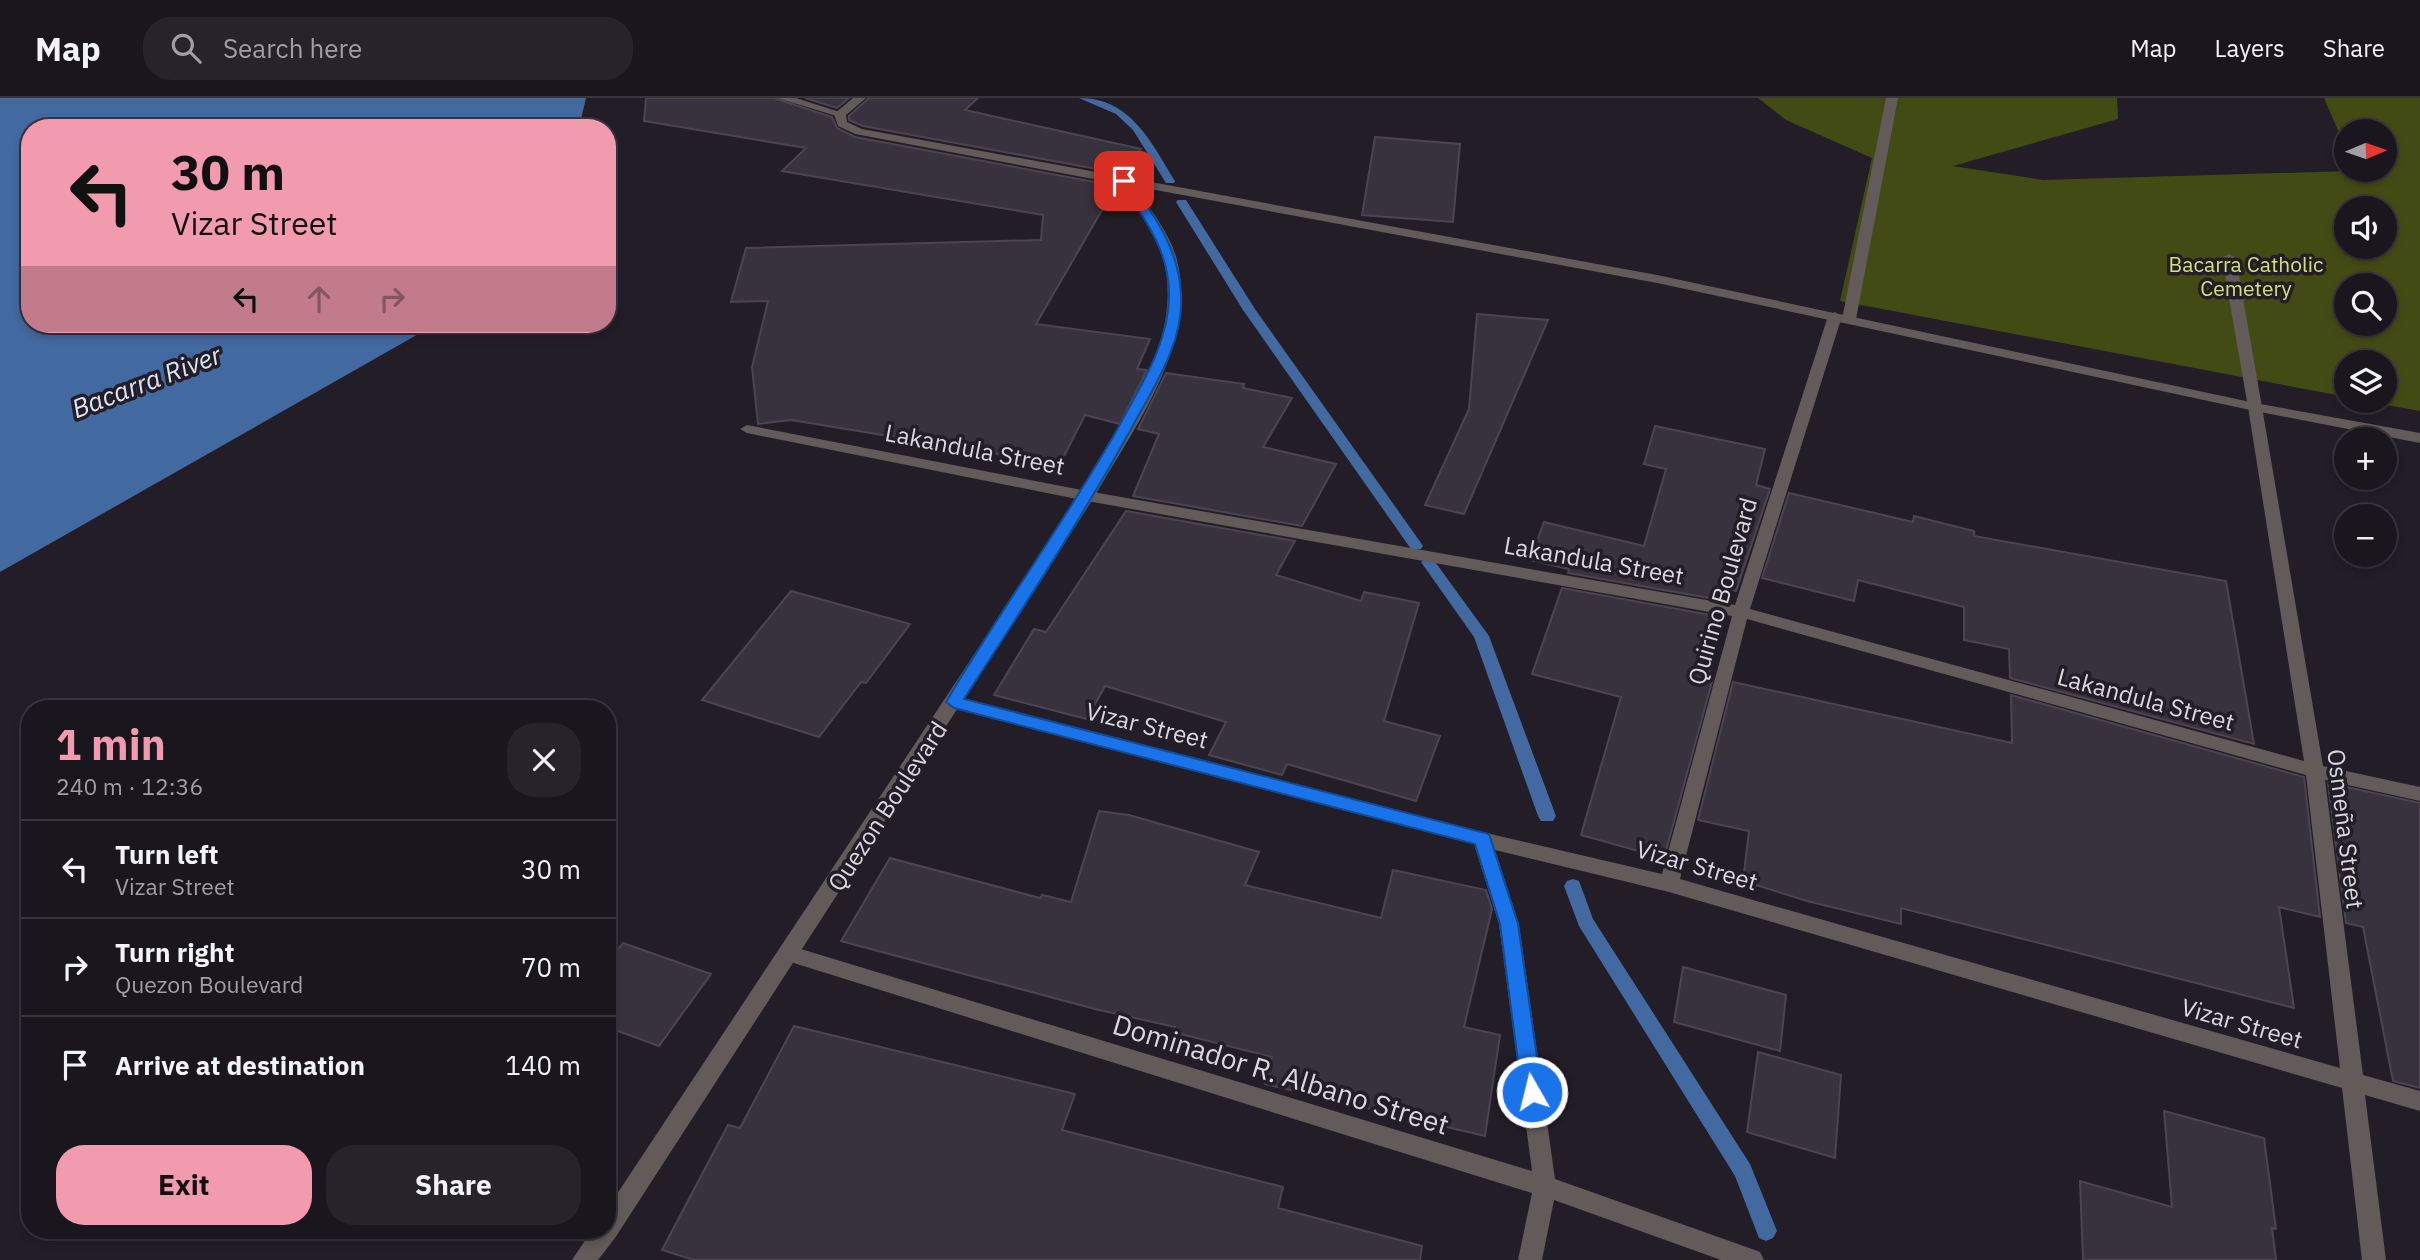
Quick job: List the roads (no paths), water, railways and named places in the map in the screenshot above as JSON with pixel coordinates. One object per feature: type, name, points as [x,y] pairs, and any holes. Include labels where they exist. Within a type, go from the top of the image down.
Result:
[{"type":"street","points":[[783,98],[840,114]]},
{"type":"street","points":[[840,114],[860,98]]},
{"type":"street","name":"Quirino Boulevard","points":[[1669,884],[1741,612],[1842,318],[1892,98]]},
{"type":"street","points":[[840,114],[842,124],[859,132],[1657,279],[2255,407],[2420,438]]},
{"type":"street","name":"Quezon Boulevard","points":[[616,1216],[791,954],[1087,496],[1145,390],[1170,336],[1175,295],[1170,261],[1156,225],[1124,181]]},
{"type":"street","name":"Osmeña Street","points":[[2229,258],[2315,771],[2374,1260]]},
{"type":"street","name":"Lakandula Street","points":[[747,429],[1087,496],[1741,612],[2315,771],[2420,794]]},
{"type":"street","name":"Vizar Street","points":[[954,702],[1482,839],[1669,884],[2420,1101]]},
{"type":"street","points":[[1482,839],[1509,924],[1545,1186],[1530,1260]]},
{"type":"street","name":"Dominador R. Albano Street","points":[[791,954],[1545,1186],[1752,1260]]},
{"type":"street","name":"Quezon Boulevard","points":[[584,1260],[600,1239]]},
{"type":"water","name":"Bacarra River","points":[[0,98],[586,98],[581,119],[21,119],[21,333],[420,333],[0,572]]},
{"type":"waterway","points":[[1084,98],[1120,112],[1137,128],[1170,181]]},
{"type":"waterway","points":[[1182,202],[1249,310],[1416,546]]},
{"type":"waterway","points":[[1428,562],[1481,636],[1547,816]]},
{"type":"waterway","points":[[1573,886],[1585,921],[1743,1171],[1766,1231]]},
{"type":"park label","name":"Bacarra Catholic Cemetery","points":[[2246,276]]}]
